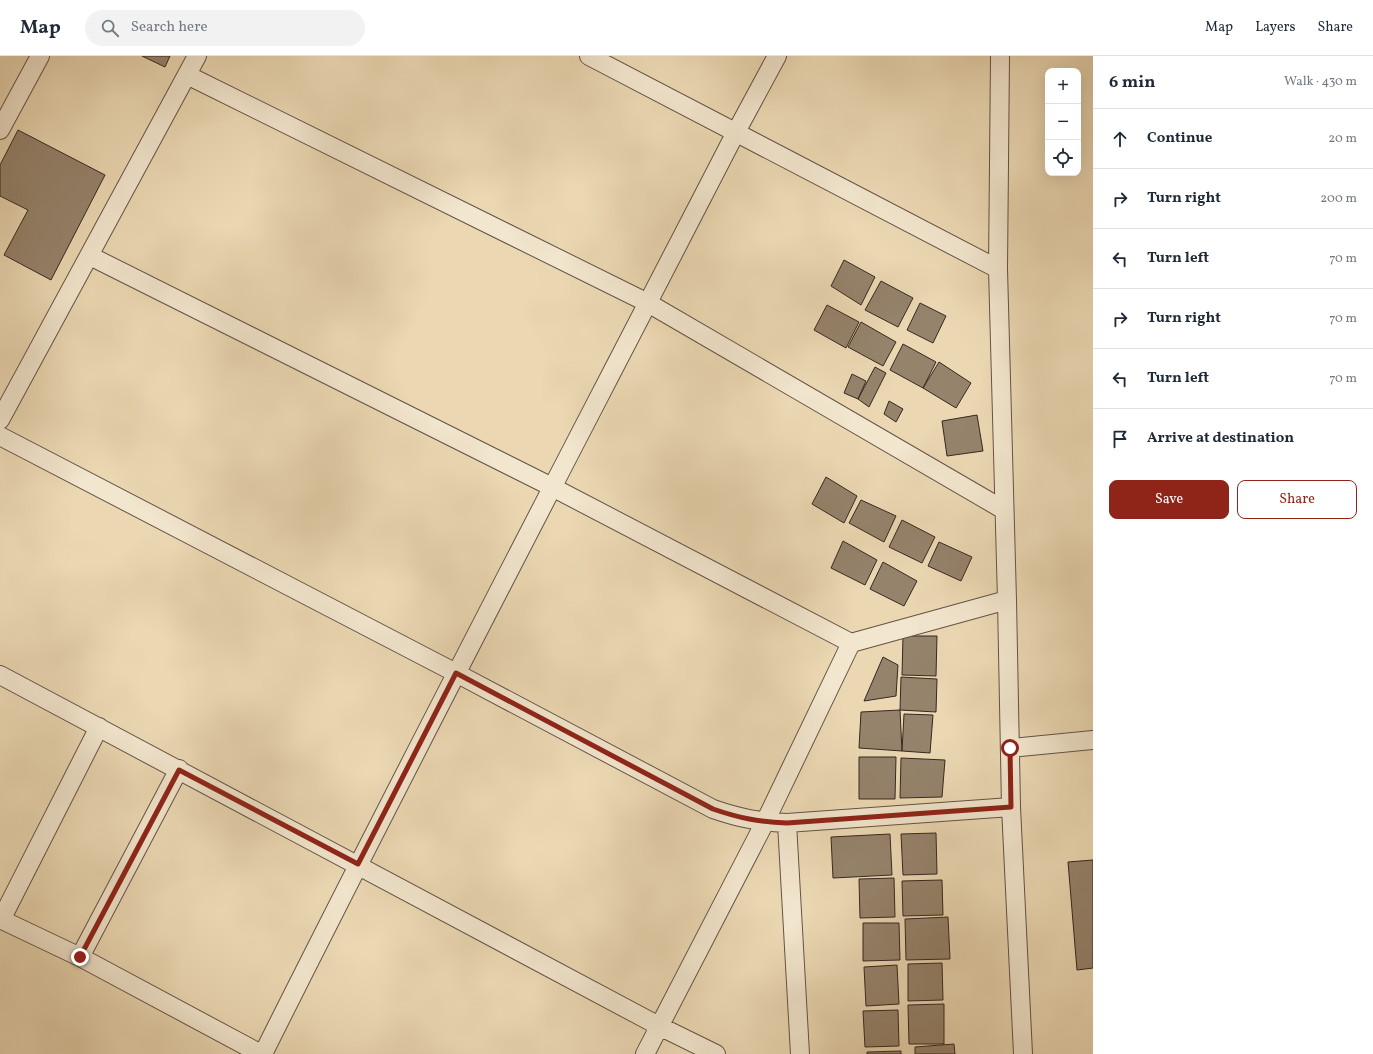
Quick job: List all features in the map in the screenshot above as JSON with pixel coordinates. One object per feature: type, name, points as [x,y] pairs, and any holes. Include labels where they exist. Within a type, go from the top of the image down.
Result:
[{"type":"street","points":[[0,130],[40,56]]},
{"type":"street","points":[[0,420],[197,56]]},
{"type":"street","points":[[589,56],[998,269]]},
{"type":"street","points":[[99,727],[0,920],[80,957],[262,1054],[456,673],[736,132],[777,56]]},
{"type":"street","points":[[1000,56],[998,269],[1011,807],[1022,1054]]},
{"type":"street","points":[[187,75],[648,303],[1004,510]]},
{"type":"street","points":[[90,256],[552,487],[851,643],[1007,600]]},
{"type":"street","points":[[0,436],[456,673],[713,809],[739,818],[765,822],[787,823],[1011,807]]},
{"type":"street","points":[[646,1054],[659,1026],[765,822],[851,643]]},
{"type":"street","points":[[0,674],[659,1026],[716,1054]]},
{"type":"street","points":[[1010,748],[1093,740]]},
{"type":"street","points":[[80,957],[179,770]]},
{"type":"street","points":[[787,823],[800,1054]]},
{"type":"building","points":[[142,56],[170,56],[165,67]]},
{"type":"building","points":[[18,130],[105,175],[51,280],[4,255],[28,210],[0,196],[0,165]]},
{"type":"building","points":[[844,260],[875,277],[861,305],[831,286]]},
{"type":"building","points":[[881,281],[913,298],[898,327],[865,310]]},
{"type":"building","points":[[920,303],[946,316],[933,343],[907,330]]},
{"type":"building","points":[[827,305],[859,322],[846,348],[814,330]]},
{"type":"building","points":[[861,322],[896,342],[883,366],[848,347]]},
{"type":"building","points":[[903,344],[936,362],[923,388],[890,370]]},
{"type":"building","points":[[939,362],[971,383],[956,408],[923,388]]},
{"type":"building","points":[[875,367],[886,373],[869,407],[858,399]]},
{"type":"building","points":[[852,374],[866,381],[858,399],[844,393]]},
{"type":"building","points":[[889,401],[903,409],[896,422],[884,414]]},
{"type":"building","points":[[977,415],[983,451],[947,456],[942,421]]},
{"type":"building","points":[[826,477],[857,496],[844,523],[812,504]]},
{"type":"building","points":[[861,500],[896,516],[884,542],[849,523]]},
{"type":"building","points":[[902,520],[935,537],[922,563],[889,547]]},
{"type":"building","points":[[843,541],[877,560],[865,585],[831,568]]},
{"type":"building","points":[[939,542],[972,557],[961,581],[928,566]]},
{"type":"building","points":[[883,562],[917,581],[904,606],[870,589]]},
{"type":"building","points":[[903,636],[937,636],[936,676],[902,675]]},
{"type":"building","points":[[883,657],[898,665],[896,696],[864,701]]},
{"type":"building","points":[[901,677],[937,679],[936,712],[900,710]]},
{"type":"building","points":[[900,710],[902,751],[859,748],[861,712]]},
{"type":"building","points":[[904,714],[933,715],[930,753],[902,751]]},
{"type":"building","points":[[859,757],[896,757],[895,799],[859,799]]},
{"type":"building","points":[[901,758],[945,760],[942,797],[900,798]]},
{"type":"building","points":[[936,833],[937,874],[903,875],[901,834]]},
{"type":"building","points":[[890,834],[892,875],[833,878],[831,837]]},
{"type":"building","points":[[1093,860],[1093,968],[1077,970],[1068,862]]},
{"type":"building","points":[[894,878],[895,917],[860,918],[859,879]]},
{"type":"building","points":[[942,880],[943,915],[903,916],[902,881]]},
{"type":"building","points":[[948,917],[950,959],[906,960],[905,919]]},
{"type":"building","points":[[863,923],[899,923],[900,960],[863,961]]},
{"type":"building","points":[[942,963],[943,1000],[908,1001],[908,964]]},
{"type":"building","points":[[897,965],[899,1004],[866,1006],[864,967]]},
{"type":"building","points":[[944,1004],[944,1044],[909,1044],[908,1005]]},
{"type":"building","points":[[898,1010],[899,1046],[865,1047],[863,1011]]},
{"type":"building","points":[[954,1044],[955,1054],[915,1054],[915,1047]]},
{"type":"building","points":[[901,1051],[901,1054],[867,1054],[867,1052]]},
{"type":"route","points":[[80,957],[179,770],[358,864],[456,673],[713,809],[739,818],[765,822],[787,823],[1011,807],[1010,748]]}]
